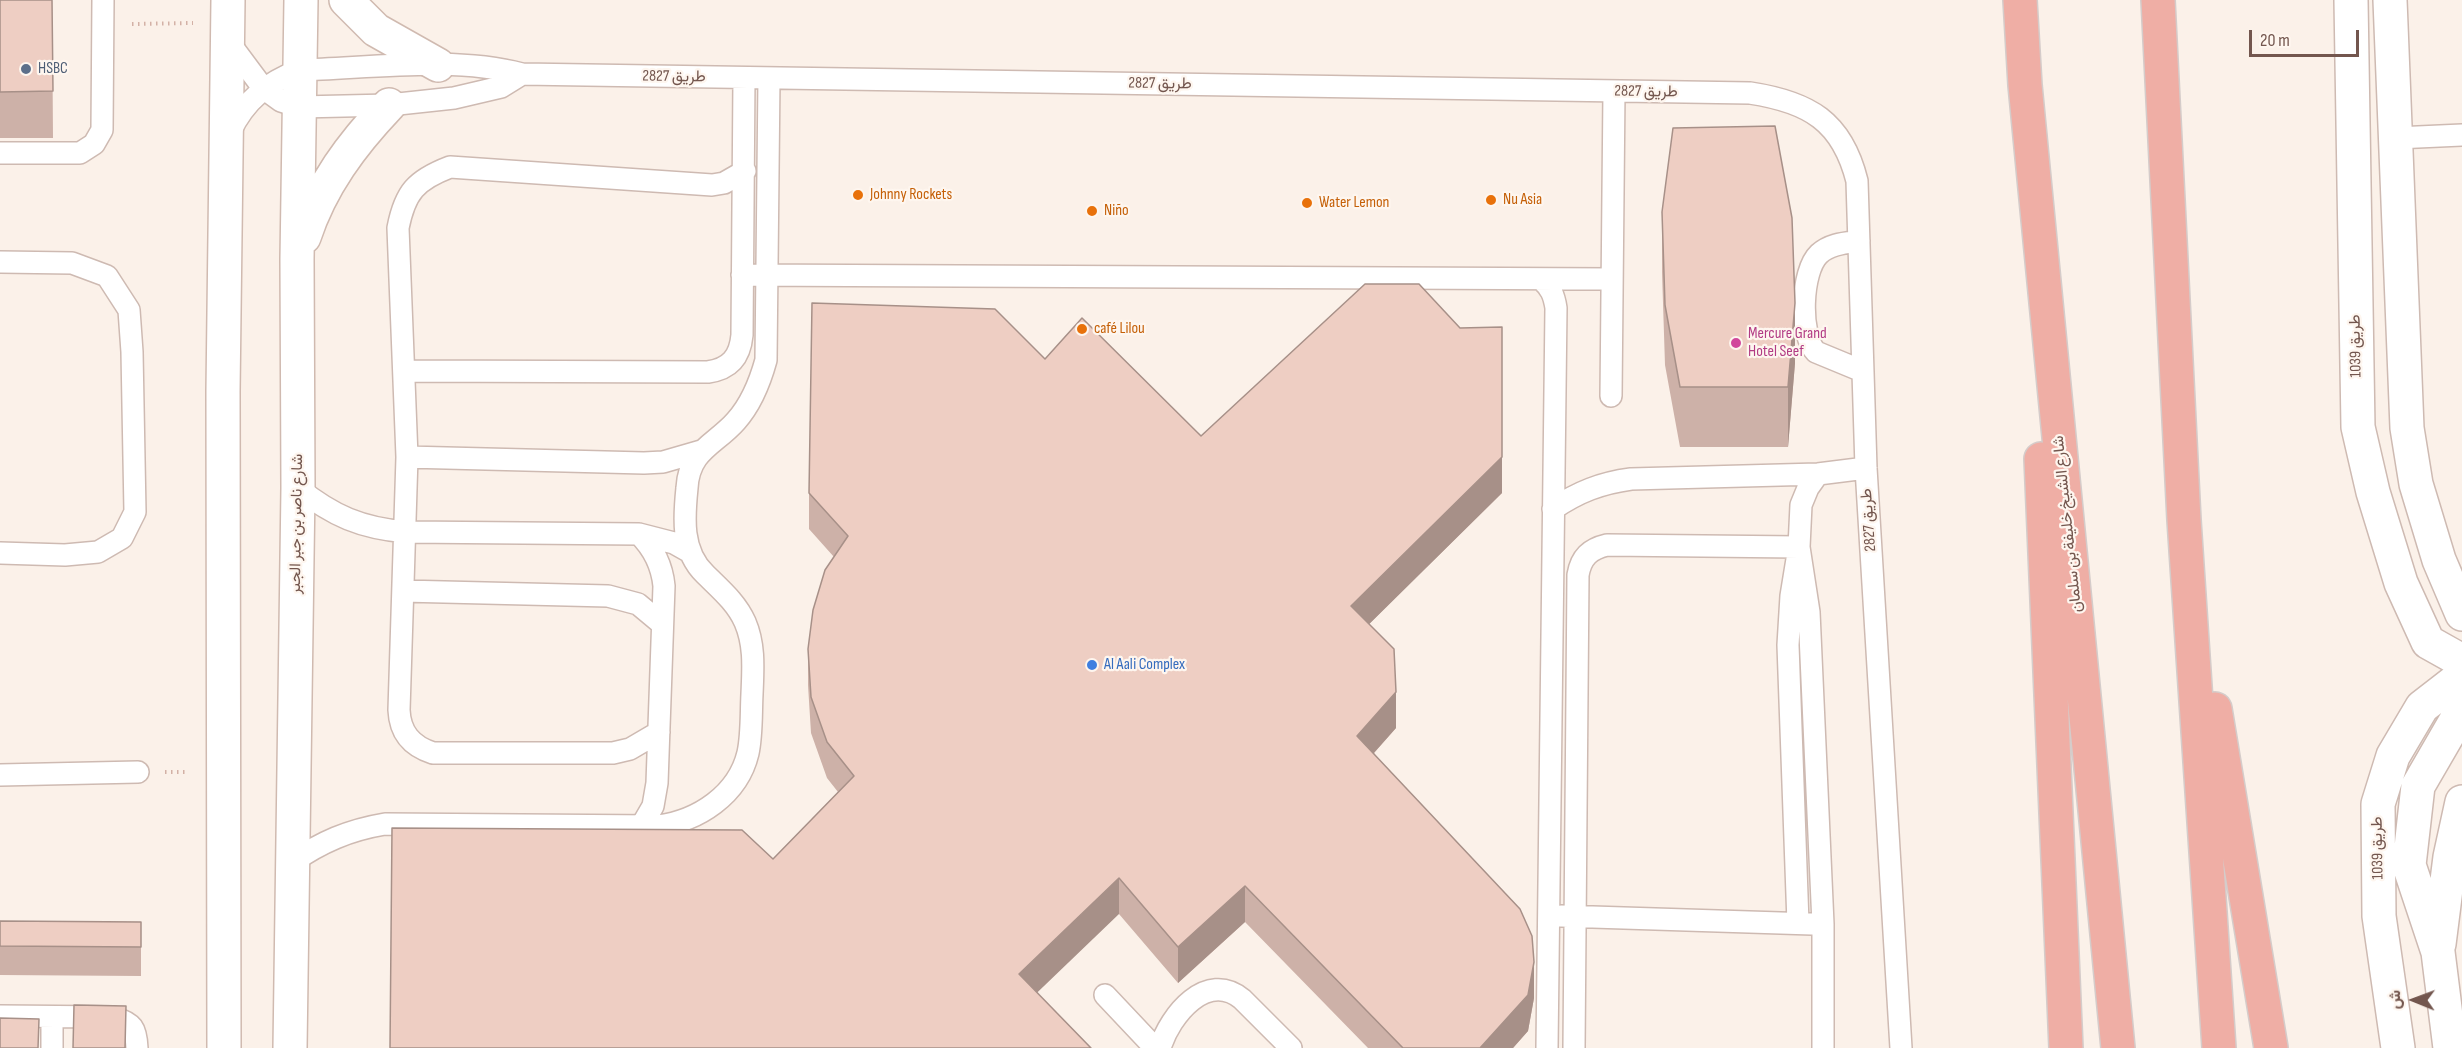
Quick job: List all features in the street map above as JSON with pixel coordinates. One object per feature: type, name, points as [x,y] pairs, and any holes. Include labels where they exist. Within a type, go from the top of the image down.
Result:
[{"type":"highway","name":"شارع الشيخ خليفة بن سلمان","points":[[2020,0],[2025,85],[2118,1048]]},
{"type":"highway","points":[[2158,0],[2184,520],[2219,1048]]},
{"type":"highway","points":[[2025,85],[2066,1048]]},
{"type":"highway","points":[[2184,520],[2271,1048]]},
{"type":"main road","points":[[224,1048],[224,391],[228,0]]},
{"type":"main road","name":"شارع ناصر بن جبر الجبر","points":[[290,1048],[298,488],[297,259],[301,0]]},
{"type":"main road","points":[[346,0],[376,30],[438,65]]},
{"type":"main road","name":"طريق 1039","points":[[2351,0],[2358,427],[2373,492],[2402,583],[2428,642],[2462,661]]},
{"type":"main road","points":[[2390,0],[2407,428],[2416,484],[2439,560],[2462,614]]},
{"type":"main road","points":[[297,259],[311,215],[332,175],[358,138],[389,105]]},
{"type":"main road","points":[[2428,522],[2462,552]]},
{"type":"main road","name":"طريق 1039","points":[[2398,1048],[2379,916],[2378,804],[2393,756],[2422,707],[2462,676]]},
{"type":"main road","points":[[2450,1048],[2438,952],[2409,865],[2418,786],[2462,710]]},
{"type":"main road","points":[[2438,952],[2450,857],[2462,802]]},
{"type":"lane","points":[[0,153],[80,153],[94,144],[102,130],[103,0]]},
{"type":"lane","points":[[228,41],[263,88],[281,101],[300,107],[389,105],[478,94],[501,87],[522,74]]},
{"type":"lane","name":"طريق 2827","points":[[227,138],[247,103],[263,88],[300,70],[438,65],[477,65],[522,74],[1750,93],[1793,101],[1812,111],[1829,124],[1842,141],[1852,160],[1857,181],[1866,468],[1901,1048]]},
{"type":"lane","points":[[404,371],[708,372],[720,370],[737,356],[741,346],[745,171],[744,78]]},
{"type":"lane","points":[[291,863],[312,848],[336,836],[360,828],[385,824],[673,824],[701,812],[732,787],[748,753],[754,658],[751,640],[736,607],[726,592],[703,572],[690,552],[685,524],[688,474],[693,462],[701,451],[735,422],[755,393],[761,376],[767,342],[769,78]]},
{"type":"lane","points":[[1611,396],[1614,91]]},
{"type":"lane","points":[[2396,138],[2462,135]]},
{"type":"lane","points":[[659,732],[630,749],[605,754],[444,753],[421,749],[412,742],[400,722],[408,457],[398,228],[402,207],[413,188],[430,175],[450,168],[471,167],[712,185],[724,183],[745,171]]},
{"type":"lane","points":[[1859,241],[1829,247],[1819,254],[1812,264],[1806,287],[1806,331],[1810,346],[1816,352],[1862,371]]},
{"type":"lane","points":[[0,262],[72,263],[108,276],[129,310],[135,512],[122,538],[98,552],[65,555],[0,553]]},
{"type":"lane","points":[[742,275],[1612,279]]},
{"type":"lane","points":[[1541,279],[1549,286],[1556,309],[1547,1048]]},
{"type":"lane","points":[[408,457],[644,463],[663,462],[701,451]]},
{"type":"lane","points":[[1553,509],[1570,497],[1609,482],[1631,479],[1818,474],[1866,468]]},
{"type":"lane","points":[[1798,923],[1788,645],[1791,596],[1799,547],[1801,505],[1808,488],[1818,474]]},
{"type":"lane","points":[[298,488],[321,507],[348,520],[376,529],[406,532],[639,534],[674,543],[690,552]]},
{"type":"lane","points":[[639,534],[654,552],[663,574],[656,795],[649,816],[642,825]]},
{"type":"lane","points":[[1574,1048],[1580,564],[1586,554],[1607,545],[1799,547]]},
{"type":"lane","points":[[1799,547],[1809,612],[1819,830],[1823,1048]]},
{"type":"lane","points":[[403,591],[608,596],[638,604],[662,624]]},
{"type":"lane","points":[[1551,642],[1578,643]]},
{"type":"lane","points":[[1788,645],[1810,645]]},
{"type":"lane","points":[[1551,727],[1577,727]]},
{"type":"lane","points":[[1791,729],[1814,729]]},
{"type":"lane","points":[[0,775],[138,772]]},
{"type":"lane","points":[[1550,825],[1576,826]]},
{"type":"lane","points":[[1794,830],[1819,830]]},
{"type":"lane","points":[[1549,916],[1822,924]]},
{"type":"lane","points":[[1160,1048],[1166,1032],[1191,1001],[1200,993],[1210,989],[1222,989],[1233,992],[1242,999],[1291,1048]]},
{"type":"lane","points":[[1106,995],[1155,1048]]},
{"type":"lane","points":[[0,1016],[113,1017],[127,1021],[137,1032],[137,1048]]},
{"type":"lane","points":[[52,1017],[52,1048]]},
{"type":"path","points":[[138,772],[224,772]]},
{"type":"building","name":"HSBC","points":[[0,0],[52,0],[53,91],[0,92]]},
{"type":"building","points":[[1775,126],[1792,218],[1795,303],[1788,387],[1680,387],[1665,305],[1662,212],[1673,128]]},
{"type":"building","name":"Al Aali Complex","points":[[1365,284],[1419,284],[1460,328],[1502,327],[1502,457],[1351,606],[1394,649],[1396,692],[1357,736],[1520,909],[1532,936],[1534,962],[1528,995],[1480,1048],[1403,1048],[1245,886],[1178,947],[1119,878],[1019,974],[1091,1048],[390,1048],[392,828],[742,830],[773,859],[854,776],[827,742],[811,697],[808,649],[813,610],[825,570],[848,536],[809,493],[812,303],[995,309],[1045,359],[1082,318],[1201,436]]},
{"type":"building","points":[[0,921],[141,922],[141,947],[0,946]]},
{"type":"building","points":[[74,1005],[126,1006],[125,1048],[73,1048]]},
{"type":"building","points":[[0,1018],[39,1019],[38,1048],[0,1048]]},
{"type":"place","name":"HSBC","points":[[26,69]]},
{"type":"place","name":"Johnny Rockets","points":[[858,195]]},
{"type":"place","name":"Nu Asia","points":[[1491,200]]},
{"type":"place","name":"Water Lemon","points":[[1307,203]]},
{"type":"place","name":"Niño","points":[[1092,211]]},
{"type":"place","name":"café Lilou","points":[[1082,329]]},
{"type":"place","name":"Mercure Grand Hotel Seef","points":[[1736,343]]},
{"type":"place","name":"Al Aali Complex","points":[[1092,665]]}]
